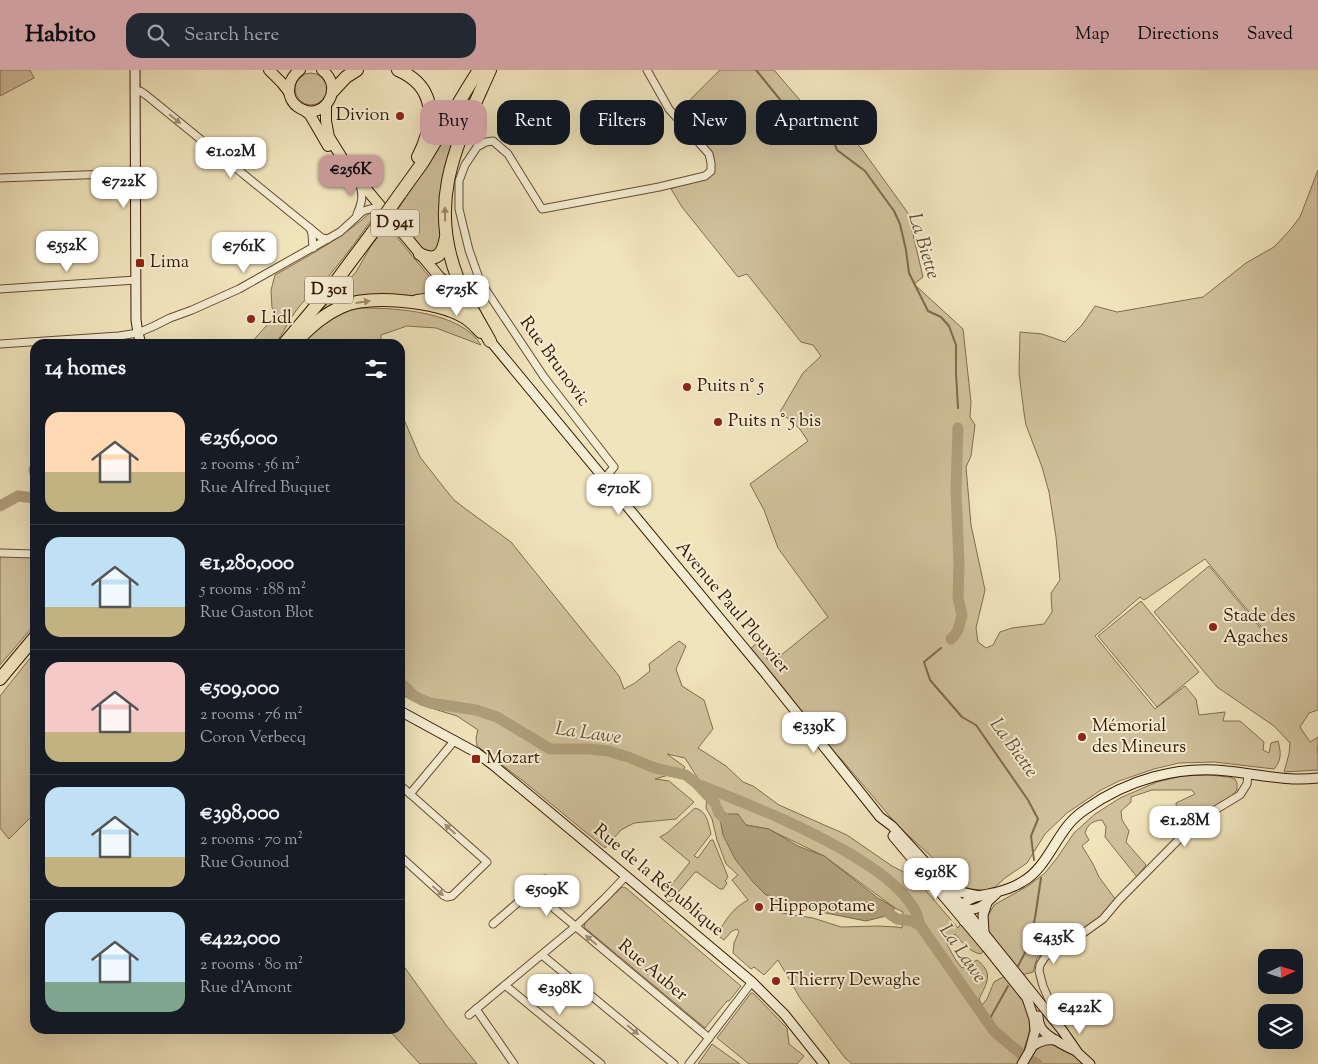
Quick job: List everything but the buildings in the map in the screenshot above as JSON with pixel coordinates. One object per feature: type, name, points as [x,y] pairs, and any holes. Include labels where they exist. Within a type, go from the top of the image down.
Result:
[{"type":"highway","points":[[333,90],[346,77],[357,70]]},
{"type":"highway","points":[[398,70],[411,77],[424,92],[430,114],[429,128],[424,145],[400,194]]},
{"type":"highway","name":"D 301","points":[[467,89],[475,70]]},
{"type":"highway","name":"D 301","points":[[288,339],[331,288],[423,162],[480,70]]},
{"type":"highway","points":[[420,254],[432,258],[436,257],[444,248],[446,235],[445,201],[452,161],[460,137],[490,70]]},
{"type":"highway","points":[[446,235],[458,281],[490,340]]},
{"type":"highway","points":[[410,302],[434,298],[441,290],[442,280]]},
{"type":"highway","points":[[298,339],[322,317],[343,306],[364,301],[380,300],[410,302],[451,311],[465,317],[490,340]]},
{"type":"highway","points":[[0,679],[30,643]]},
{"type":"main road","points":[[135,70],[136,280],[138,333],[140,339]]},
{"type":"main road","points":[[269,70],[289,92]]},
{"type":"main road","points":[[304,110],[312,111],[319,109],[329,101],[333,90],[330,80],[322,70]]},
{"type":"main road","points":[[289,92],[289,85],[295,71]]},
{"type":"main road","name":"Avenue Paul Plouvier","points":[[289,92],[294,104],[310,114],[329,147],[339,160],[348,166]]},
{"type":"main road","name":"Avenue Paul Plouvier","points":[[326,105],[329,137],[348,166],[765,673],[880,817],[885,826],[1021,990],[1032,1000],[1038,1014],[1040,1028]]},
{"type":"main road","name":"Rue de la République","points":[[405,714],[473,750],[626,876],[752,982],[790,1020],[824,1064]]},
{"type":"main road","points":[[964,921],[963,908],[970,899],[984,899],[1017,885],[1028,878],[1042,863],[1073,820],[1086,809],[1122,788],[1153,777],[1186,770],[1218,770],[1285,778],[1317,779]]},
{"type":"main road","name":"Avenue Paul Plouvier","points":[[880,817],[892,826],[937,875],[1062,1030],[1078,1053]]},
{"type":"main road","points":[[923,872],[936,882],[954,903],[963,908]]},
{"type":"main road","points":[[937,875],[954,889],[984,899]]},
{"type":"main road","points":[[984,899],[983,930],[985,934]]},
{"type":"main road","points":[[1023,1063],[1044,1022],[1042,1010],[1037,1000]]},
{"type":"main road","points":[[1040,1028],[1054,1026],[1062,1030]]},
{"type":"main road","points":[[1040,1028],[1078,1053],[1090,1064]]},
{"type":"main road","points":[[1032,1048],[1040,1041],[1046,1039],[1056,1040]]},
{"type":"street","name":"Rue Brunovic","points":[[604,478],[614,468],[544,377],[480,282],[469,250],[459,209],[459,181],[465,165],[477,147],[486,142],[493,141],[508,154],[542,209],[659,187],[705,176],[711,171],[709,154],[669,109],[647,70]]},
{"type":"street","points":[[135,91],[140,91],[146,95],[322,238],[328,239]]},
{"type":"street","points":[[0,178],[136,172]]},
{"type":"street","points":[[355,175],[362,191],[361,202],[355,218]]},
{"type":"street","points":[[74,339],[138,333],[232,293],[340,232],[363,211],[382,207]]},
{"type":"street","points":[[310,228],[313,248]]},
{"type":"street","points":[[0,289],[136,280]]},
{"type":"street","points":[[0,344],[30,342]]},
{"type":"street","points":[[0,553],[30,554]]},
{"type":"street","points":[[410,794],[455,740]]},
{"type":"street","points":[[1062,1030],[1038,971],[1045,958],[1103,919],[1119,900],[1197,821],[1240,795],[1247,784],[1248,774]]},
{"type":"street","points":[[405,790],[487,862],[452,896],[447,897],[405,861]]},
{"type":"street","points":[[469,1015],[575,927],[626,876]]},
{"type":"street","points":[[493,924],[545,879]]},
{"type":"street","name":"Rue Auber","points":[[532,890],[709,1038]]},
{"type":"street","points":[[542,955],[674,1064]]},
{"type":"street","points":[[689,1064],[752,982]]},
{"type":"street","points":[[505,985],[601,1064]]},
{"type":"street","points":[[476,1009],[514,1064]]},
{"type":"shaded area","points":[[0,70],[30,70],[34,78],[0,96]]},
{"type":"shaded area","points":[[720,70],[774,70],[800,100],[756,100],[756,145],[858,145],[908,213],[923,277],[914,284],[963,329],[971,402],[970,417],[975,425],[971,456],[966,467],[971,525],[985,590],[976,628],[978,642],[986,648],[993,645],[1000,632],[1012,628],[1044,624],[1052,612],[1051,593],[1060,580],[1049,492],[1026,425],[1024,413],[1019,373],[1020,332],[1042,334],[1065,342],[1082,325],[1095,306],[1117,312],[1203,297],[1246,263],[1274,247],[1290,230],[1300,217],[1318,170],[1318,710],[1309,713],[1300,727],[1310,742],[1318,737],[1318,770],[1284,772],[1290,743],[1274,726],[1217,687],[1154,612],[1209,566],[1272,642],[1274,642],[1205,559],[1144,600],[1140,597],[1095,636],[1155,709],[1185,686],[1196,699],[1199,715],[1225,712],[1223,721],[1240,721],[1264,742],[1263,750],[1269,753],[1271,743],[1278,741],[1280,756],[1274,769],[1214,762],[1179,763],[1119,781],[1101,790],[1067,813],[1045,834],[1027,863],[994,888],[984,890],[958,885],[934,859],[898,826],[842,760],[832,751],[751,649],[754,645],[757,645],[769,661],[774,661],[828,617],[778,548],[764,510],[750,484],[808,441],[799,428],[780,412],[803,373],[821,356],[813,345],[801,342],[747,274],[738,277],[682,207],[671,189],[705,176],[711,171],[709,154],[701,145],[746,145],[746,100],[690,100]]},
{"type":"shaded area","points":[[311,73],[317,74],[322,78],[326,83],[326,95],[322,100],[317,104],[311,105],[305,104],[300,100],[296,95],[295,89],[296,83],[300,78],[305,74]]},
{"type":"shaded area","points":[[439,145],[458,145],[439,250],[427,254],[395,214]]},
{"type":"shaded area","points":[[372,211],[375,215],[328,277],[298,308],[278,339],[254,339],[277,314],[272,308],[271,290],[275,275],[313,254],[361,221]]},
{"type":"shaded area","points":[[387,225],[437,286],[437,292],[418,297],[381,294],[356,296],[322,309],[356,272],[371,246]]},
{"type":"shaded area","points":[[353,309],[394,309],[428,314],[459,325],[472,334],[481,345],[436,328],[407,326],[381,335],[381,339],[307,339],[324,321]]},
{"type":"shaded area","points":[[405,422],[420,457],[454,500],[511,542],[619,676],[624,689],[650,671],[649,664],[679,641],[686,646],[676,669],[682,686],[704,700],[713,729],[698,748],[726,766],[743,782],[753,786],[779,805],[847,835],[892,866],[915,878],[958,928],[962,922],[984,949],[981,954],[969,949],[955,934],[947,944],[962,968],[977,960],[986,969],[986,983],[979,999],[982,1005],[987,999],[994,982],[1005,976],[1027,1008],[1030,1016],[1029,1035],[1020,1060],[1017,1064],[852,1064],[845,1058],[800,998],[778,960],[764,975],[754,967],[751,969],[733,953],[734,943],[739,932],[737,929],[732,931],[724,940],[717,935],[730,914],[748,900],[732,880],[738,875],[726,864],[712,819],[706,808],[707,793],[685,758],[667,754],[685,767],[680,778],[672,774],[655,779],[669,781],[694,802],[676,819],[634,823],[621,830],[605,848],[477,746],[478,730],[457,716],[421,705],[406,697]],"holes":[[[746,825],[768,829],[824,856],[903,912],[902,928],[878,926],[841,927],[813,918],[782,913],[785,905],[765,894]]]},
{"type":"shaded area","points":[[0,553],[30,554],[30,630],[0,665]]},
{"type":"shaded area","name":"Stade des Agaches","points":[[1141,601],[1199,672],[1157,707],[1098,636]]},
{"type":"shaded area","points":[[30,658],[30,818],[9,839],[0,828],[0,696]]},
{"type":"shaded area","points":[[1209,775],[1235,779],[1237,790],[1231,797],[1206,813],[1203,810],[1192,813],[1187,819],[1189,825],[1185,829],[1176,803],[1195,794],[1192,790],[1152,790],[1131,797],[1131,802],[1121,811],[1122,820],[1129,831],[1126,842],[1146,865],[1137,877],[1105,837],[1106,827],[1102,820],[1089,825],[1085,833],[1089,840],[1082,846],[1099,877],[1116,900],[1102,917],[1048,950],[1037,958],[1033,972],[1022,975],[988,931],[988,916],[994,905],[1028,886],[1045,873],[1074,833],[1095,814],[1120,798],[1157,782],[1182,776]]},
{"type":"shaded area","points":[[695,808],[705,814],[711,834],[694,856],[698,858],[711,840],[713,840],[728,877],[725,881],[727,883],[723,889],[720,889],[695,872],[670,902],[667,901],[665,893],[690,862],[660,837]]},
{"type":"shaded area","points":[[719,814],[738,814],[746,825],[769,829],[798,846],[824,856],[878,898],[895,908],[890,915],[866,921],[785,905],[765,894],[735,859],[723,835]]},
{"type":"shaded area","points":[[622,887],[626,888],[741,986],[705,1028],[584,927],[585,923]]},
{"type":"shaded area","points":[[405,968],[477,1064],[420,1064],[393,1034],[405,1034]]},
{"type":"shaded area","points":[[751,993],[787,1028],[789,1044],[804,1056],[797,1064],[749,1064],[717,1038]]},
{"type":"shaded area","points":[[1050,1043],[1063,1048],[1082,1064],[1027,1064],[1038,1048]]},
{"type":"shaded area","points":[[712,1044],[740,1064],[698,1064]]},
{"type":"waterway","name":"La Biette","points":[[756,70],[780,100]]},
{"type":"waterway","name":"La Biette","points":[[835,145],[837,150],[865,171],[894,211],[900,224],[909,273],[928,311],[941,317],[949,326],[956,345],[958,408]]},
{"type":"waterway","name":"La Biette","points":[[951,639],[958,630],[962,615],[958,598],[959,563],[956,491],[958,428]]},
{"type":"waterway","name":"La Lawe","points":[[0,506],[18,496],[30,497]]},
{"type":"waterway","name":"La Biette","points":[[941,648],[924,662],[930,680],[962,717],[976,725],[1028,800],[1038,819],[1031,836],[1034,860]]},
{"type":"waterway","name":"La Lawe","points":[[405,687],[414,696],[430,703],[476,710],[497,717],[550,749],[608,751],[655,768],[686,775],[715,803]]},
{"type":"waterway","points":[[700,785],[797,826],[861,860],[886,878],[901,892],[914,909],[920,925]]},
{"type":"waterway","name":"La Lawe","points":[[717,808],[719,813],[730,824]]},
{"type":"waterway","name":"La Biette","points":[[1018,966],[1028,947],[1035,918],[1041,878]]},
{"type":"waterway","name":"La Lawe","points":[[878,906],[897,919],[912,921],[920,925],[994,1031],[1021,1054],[1037,1064]]},
{"type":"waterway","name":"La Biette","points":[[988,1022],[1008,986]]},
{"type":"place","name":"Divion","points":[[400,116]]},
{"type":"place","name":"Lima","points":[[140,263]]},
{"type":"place","name":"Lidl","points":[[251,319]]},
{"type":"place","name":"Puits n° 5","points":[[687,387]]},
{"type":"place","name":"Puits n° 5 bis","points":[[718,422]]},
{"type":"place","name":"Stade des Agaches","points":[[1213,627]]},
{"type":"place","name":"Mémorial des Mineurs","points":[[1082,737]]},
{"type":"place","name":"Mozart","points":[[476,759]]},
{"type":"place","name":"Hippopotame","points":[[759,907]]},
{"type":"place","name":"Thierry Dewaghe","points":[[776,981]]}]
